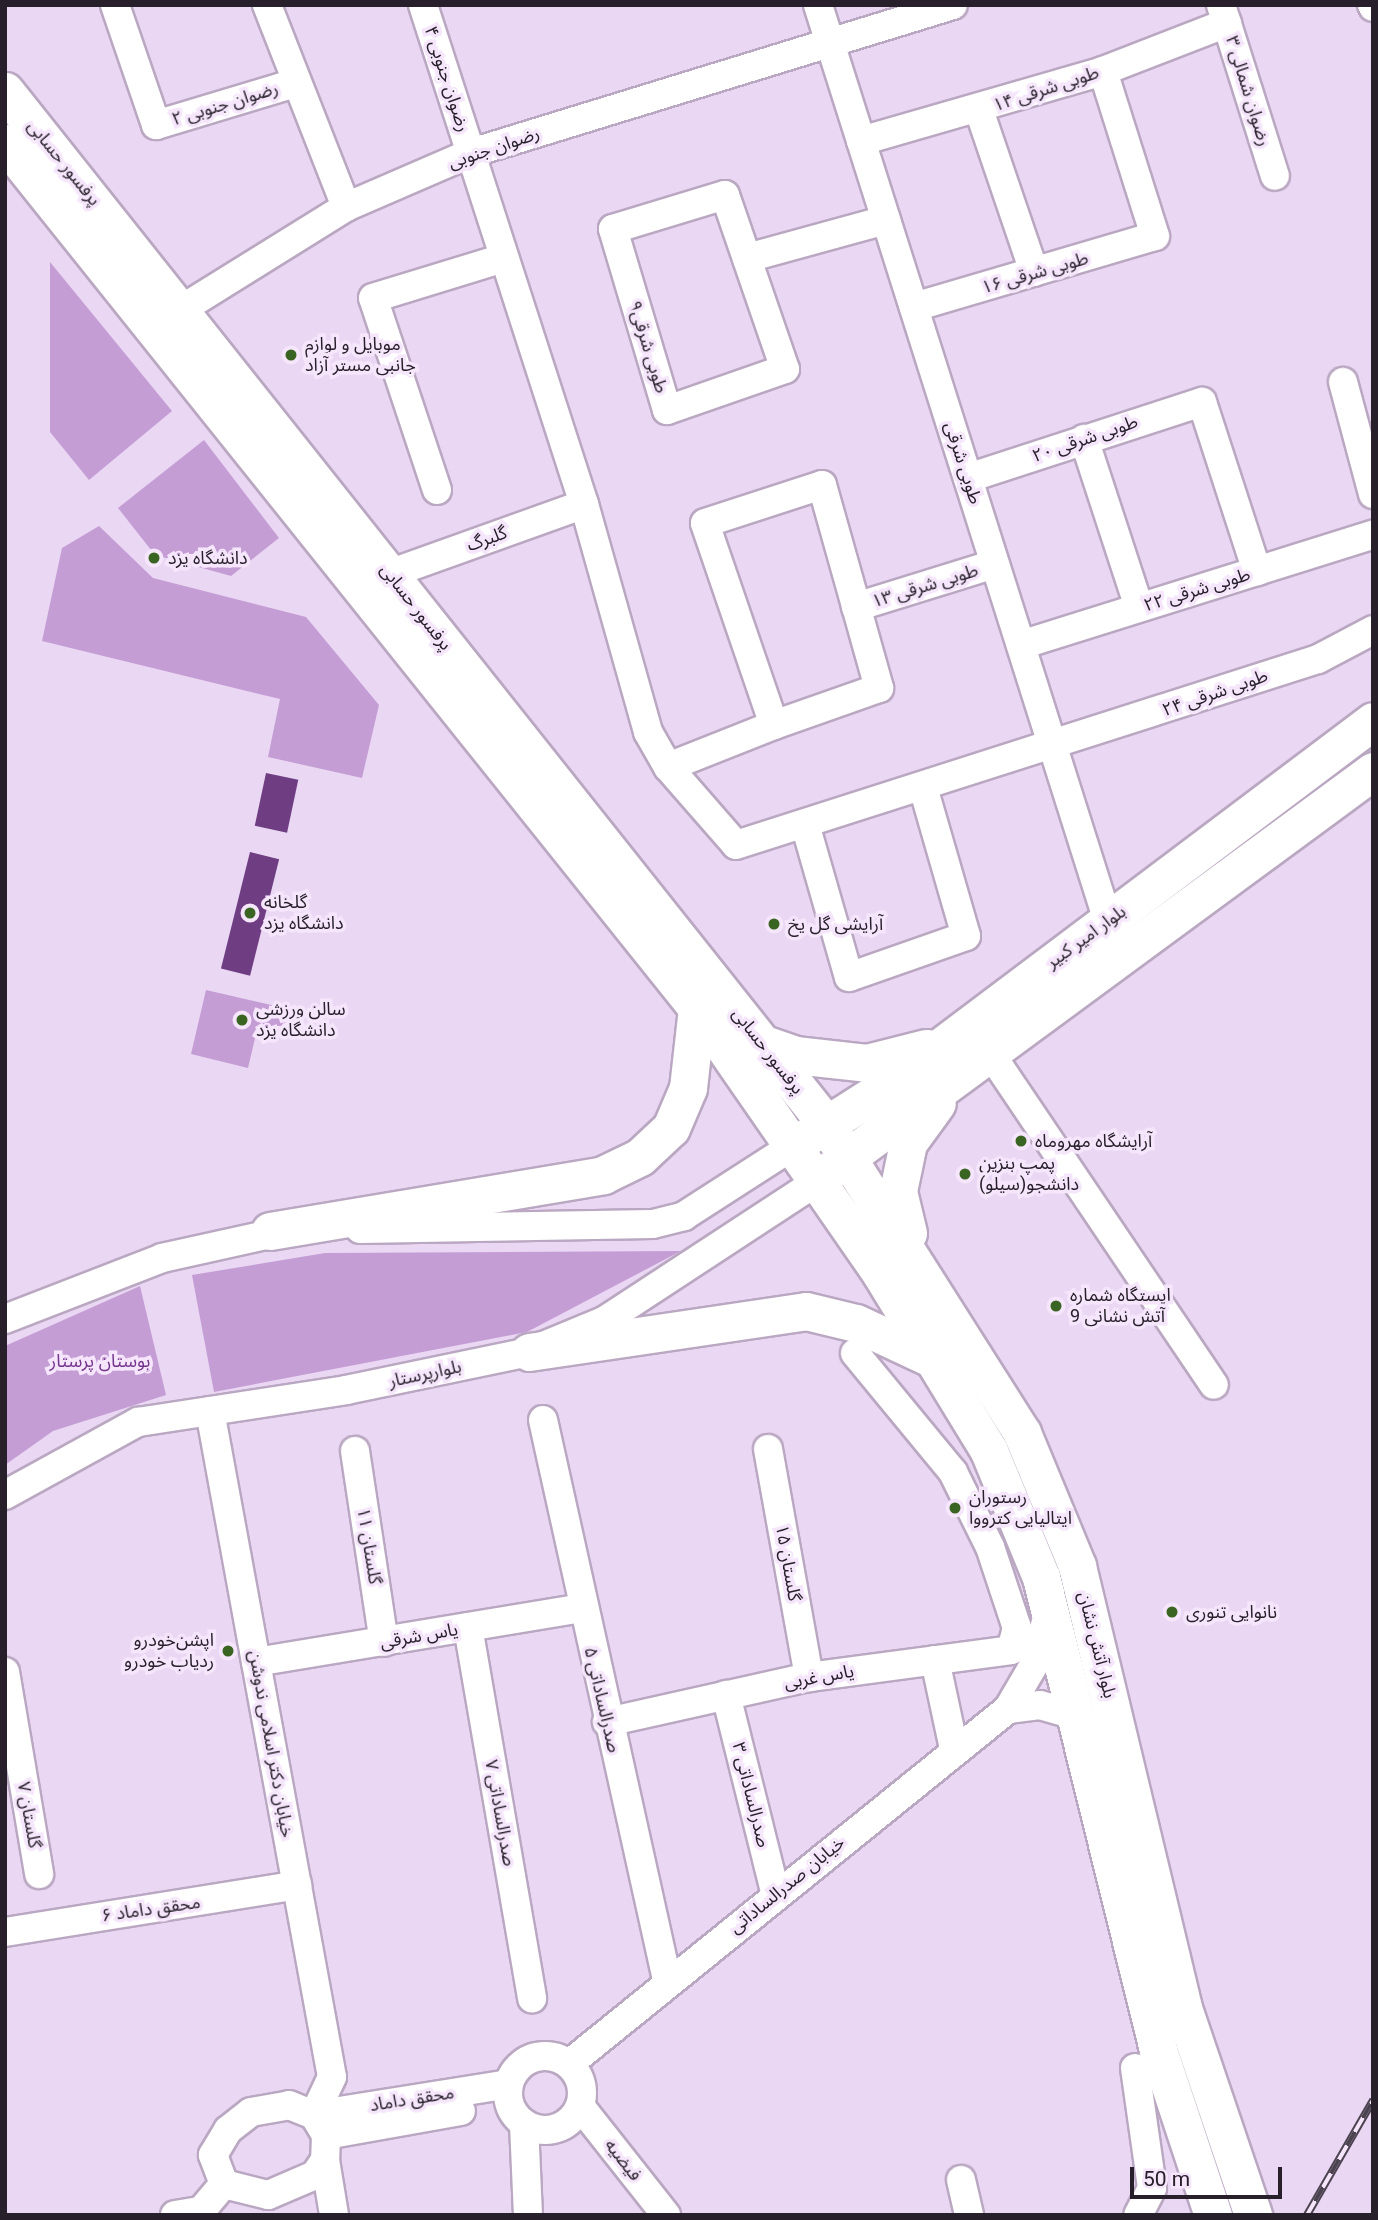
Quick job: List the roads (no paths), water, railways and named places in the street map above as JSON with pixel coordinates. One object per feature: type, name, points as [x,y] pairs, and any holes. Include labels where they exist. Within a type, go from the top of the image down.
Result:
[{"type":"main road","name":"پرفسور حسابی","points":[[5,91],[183,309],[826,1124]]},
{"type":"main road","name":"پرفسور حسابی","points":[[5,143],[697,1008],[794,1145]]},
{"type":"main road","name":"بلوار امیر کبیر","points":[[794,1145],[1108,921],[1373,722]]},
{"type":"main road","points":[[818,1181],[848,1156],[1373,771]]},
{"type":"main road","points":[[270,1231],[603,1175],[640,1157],[671,1128],[688,1088],[697,1008]]},
{"type":"main road","points":[[761,1043],[794,1055],[867,1063],[940,1043]]},
{"type":"main road","points":[[913,1254],[898,1191],[908,1143],[952,1081]]},
{"type":"main road","name":"بلوار آتش نشان","points":[[826,1124],[913,1254],[1022,1433],[1054,1500],[1095,1633],[1182,2005],[1253,2215]]},
{"type":"main road","name":"بلوار آتش نشان","points":[[794,1145],[933,1359],[977,1432],[1020,1515],[1049,1609],[1158,2050],[1213,2215]]},
{"type":"main road","points":[[529,1352],[806,1311],[856,1323],[933,1359]]},
{"type":"street","name":"رضوان جنوبی ۲","points":[[115,5],[156,125],[295,83]]},
{"type":"street","name":"رضوان جنوبی ۲","points":[[267,5],[295,83],[346,207]]},
{"type":"street","name":"رضوان جنوبی ۴","points":[[423,5],[584,504],[648,732],[667,767]]},
{"type":"street","name":"طوبی شرقی","points":[[818,5],[1108,921]]},
{"type":"street","name":"رضوان جنوبی","points":[[183,309],[346,207],[471,153],[953,5]]},
{"type":"street","name":"طوبی شرقی ۱۴","points":[[861,141],[979,110],[1103,71],[1224,14]]},
{"type":"street","name":"رضوان شمالی ۳","points":[[1224,14],[1275,176]]},
{"type":"street","name":"طوبی شرقی ۱۶","points":[[914,307],[1155,236],[1103,71]]},
{"type":"street","points":[[979,110],[1034,272]]},
{"type":"street","name":"طوبی شرقی۹","points":[[725,195],[747,258],[785,369],[667,410],[613,229],[725,195]]},
{"type":"street","points":[[747,258],[886,220]]},
{"type":"street","points":[[437,490],[373,298],[504,258]]},
{"type":"street","points":[[1343,382],[1373,494]]},
{"type":"street","name":"طوبی شرقی ۲۰","points":[[968,478],[1202,402],[1257,571]]},
{"type":"street","points":[[1084,439],[1139,607]]},
{"type":"street","points":[[667,767],[879,688],[822,485],[705,523],[774,725]]},
{"type":"street","name":"گلبرگ","points":[[390,574],[584,504]]},
{"type":"street","name":"طوبی شرقی ۲۲","points":[[1021,645],[1373,535]]},
{"type":"street","name":"طوبی شرقی ۱۳","points":[[856,607],[995,564]]},
{"type":"street","name":"طوبی شرقی ۲۴","points":[[667,767],[736,845],[1053,747],[1318,659],[1373,630]]},
{"type":"street","points":[[804,824],[849,977],[966,936],[923,787]]},
{"type":"street","points":[[990,1053],[1214,1385]]},
{"type":"street","points":[[5,1320],[162,1258],[270,1231],[663,1221],[711,1201],[794,1145]]},
{"type":"street","name":"بلوارپرستار","points":[[5,1495],[138,1422],[529,1352],[604,1321],[694,1265],[818,1181]]},
{"type":"street","points":[[663,1221],[699,1240],[694,1265]]},
{"type":"street","points":[[855,1353],[942,1458],[977,1432]]},
{"type":"street","name":"خيابان دکتر اسلامی ندوشن","points":[[209,1411],[332,2077],[322,2137]]},
{"type":"street","name":"صدرالساداتی ۵","points":[[542,1420],[581,1608],[667,1980]]},
{"type":"street","name":"گلستان ۱۵","points":[[768,1449],[809,1677]]},
{"type":"street","name":"گلستان ۱۱","points":[[355,1451],[384,1642]]},
{"type":"street","name":"یاس غربی","points":[[607,1722],[809,1677],[1011,1650],[1017,1628],[990,1548],[942,1458]]},
{"type":"street","name":"یاس شرقی","points":[[256,1662],[581,1608]]},
{"type":"street","points":[[1008,1709],[1035,1663],[1049,1609]]},
{"type":"street","name":"صدرالساداتی ۷","points":[[468,1627],[532,1999]]},
{"type":"street","points":[[935,1660],[954,1749]]},
{"type":"street","name":"گلستان ۷","points":[[5,1672],[40,1874]]},
{"type":"street","name":"صدرالساداتی ۳","points":[[726,1695],[776,1896]]},
{"type":"street","points":[[1008,1709],[1040,1705],[1076,1715]]},
{"type":"street","name":"خیابان صدرالساداتی","points":[[569,2064],[667,1980],[776,1896],[954,1749],[1008,1709]]},
{"type":"street","name":"محقق داماد ۶","points":[[5,1932],[297,1885]]},
{"type":"street","points":[[514,2103],[557,2129],[580,2106],[581,2083],[569,2064],[552,2056],[530,2059],[514,2103],[528,2215]]},
{"type":"street","points":[[1135,2068],[1152,2188],[1138,2215]]},
{"type":"street","name":"محقق داماد","points":[[322,2137],[514,2103]]},
{"type":"street","points":[[268,2106],[322,2137],[303,2185],[280,2193],[248,2195],[224,2184],[213,2155],[237,2120],[268,2106]]},
{"type":"street","name":"فیضیه","points":[[580,2106],[666,2215]]},
{"type":"street","points":[[322,2137],[334,2215]]},
{"type":"street","points":[[961,2180],[970,2215]]},
{"type":"street","points":[[175,2215],[201,2211],[224,2184]]},
{"type":"railway","points":[[1307,2215],[1373,2100]]},
{"type":"place","name":"موبایل و لوازم جانبی مستر آزاد","points":[[291,355]]},
{"type":"place","name":"دانشگاه یزد","points":[[154,558]]},
{"type":"place","name":"گلخانه دانشگاه یزد","points":[[250,913]]},
{"type":"place","name":"آرایشی گل یخ","points":[[774,924]]},
{"type":"place","name":"سالن ورزشی دانشگاه یزد","points":[[242,1020]]},
{"type":"place","name":"آرایشگاه مهروماه","points":[[1021,1141]]},
{"type":"place","name":"پمپ بنزین دانشجو(سیلو)","points":[[965,1174]]},
{"type":"place","name":"ایستگاه شماره 9 آتش نشانی","points":[[1056,1306]]},
{"type":"place","name":"رستوران ایتالیایی کترووا","points":[[955,1508]]},
{"type":"place","name":"نانوایی تنوری","points":[[1172,1612]]},
{"type":"place","name":"اپشن‌خودرو ردیاب خودرو","points":[[228,1651]]},
{"type":"park label","name":"بوستان پرستار","points":[[100,1361]]}]
